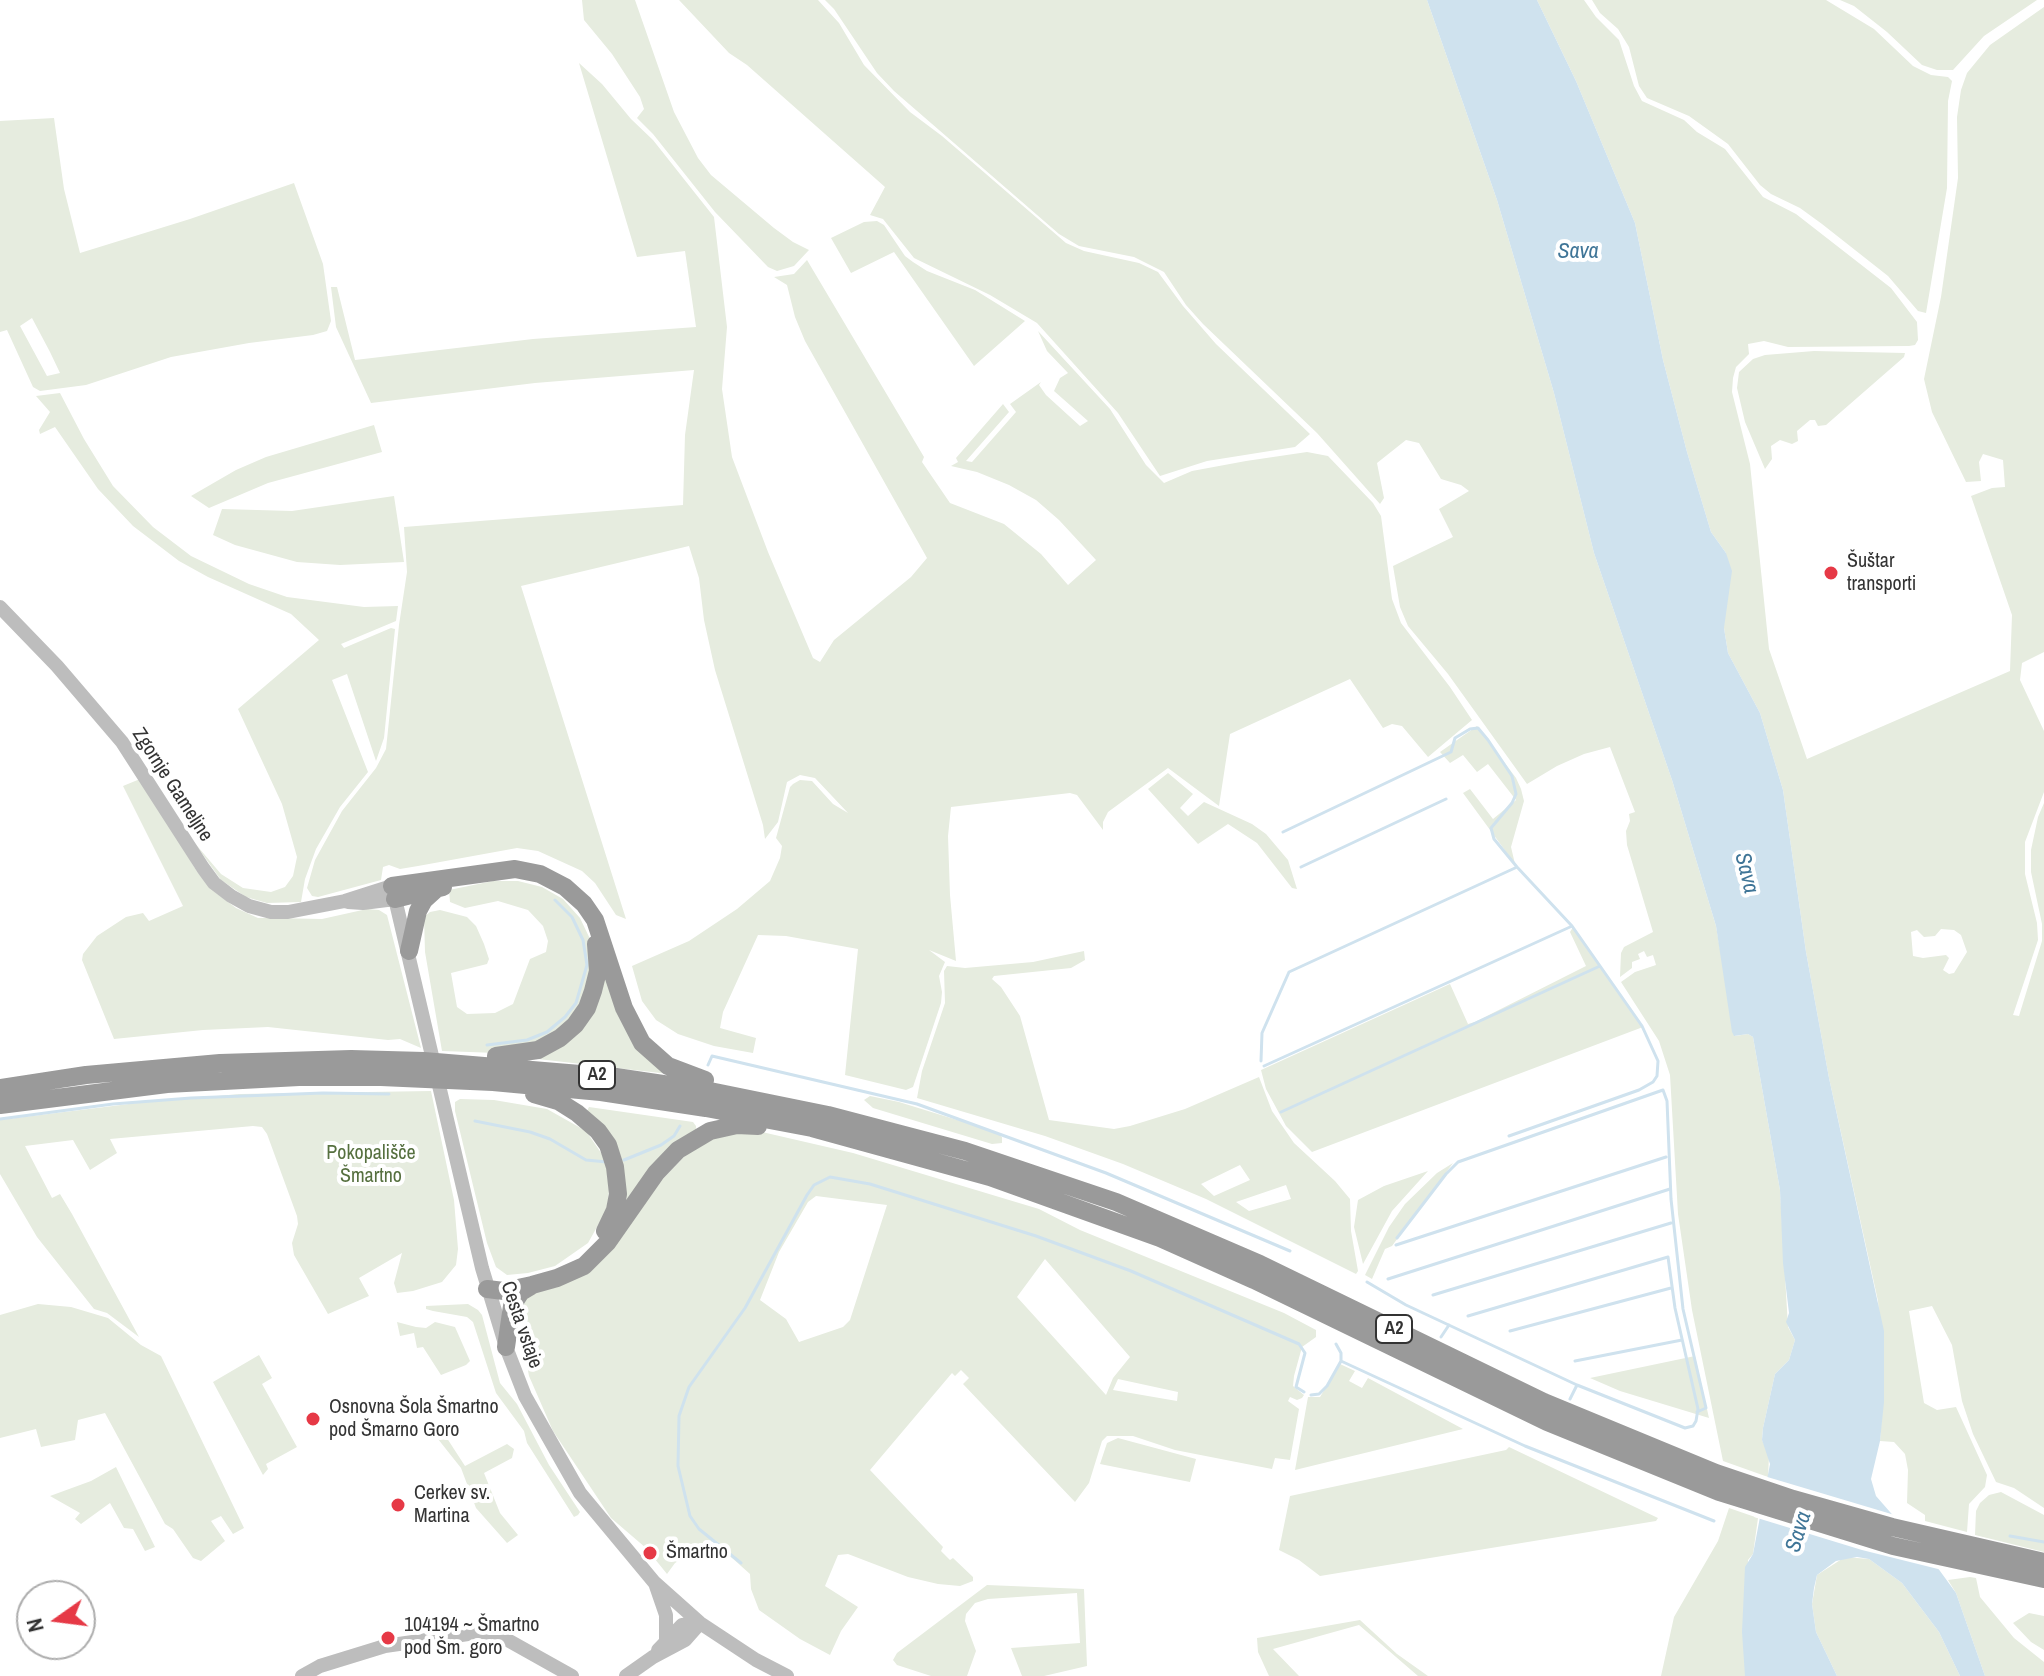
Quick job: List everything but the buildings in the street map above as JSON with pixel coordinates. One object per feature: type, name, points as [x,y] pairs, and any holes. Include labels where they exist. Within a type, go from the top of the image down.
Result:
[{"type":"highway","points":[[394,892],[506,869],[531,871],[557,881],[578,897],[595,920],[624,1008],[632,1027],[648,1050],[677,1071],[742,1088],[768,1101]]},
{"type":"highway","points":[[394,892],[507,877],[537,881],[569,899],[587,922],[597,952],[598,971],[593,991],[580,1019],[568,1033],[550,1045],[513,1055],[457,1054],[424,1061]]},
{"type":"highway","points":[[409,951],[420,905],[438,888]]},
{"type":"highway","name":"A2","points":[[0,1088],[86,1075],[220,1063],[338,1059],[424,1061],[616,1077],[768,1101],[951,1147],[1116,1202],[1260,1264],[1544,1402],[1716,1473],[2044,1579]]},
{"type":"highway","name":"A2","points":[[0,1105],[115,1089],[220,1080],[353,1077],[493,1082],[654,1099],[812,1128],[978,1173],[1064,1201],[1160,1238],[1254,1280],[1534,1416],[1719,1492],[1844,1532],[1982,1558],[2044,1562]]},
{"type":"highway","points":[[487,1289],[501,1280],[563,1268],[582,1257],[609,1225],[618,1194],[611,1151],[590,1123],[558,1101],[513,1092],[493,1082]]},
{"type":"highway","points":[[487,1289],[504,1291],[532,1285],[568,1274],[590,1262],[664,1163],[691,1140],[710,1131],[737,1125],[788,1132],[812,1128]]},
{"type":"highway","points":[[506,1347],[512,1306],[521,1292],[532,1285]]},
{"type":"street","name":"Zgornje Gameljne","points":[[0,607],[57,666],[122,742],[214,883],[249,906],[271,912],[309,909],[394,892]]},
{"type":"street","name":"Cesta vstaje","points":[[394,892],[487,1289],[525,1396],[580,1493],[654,1582],[700,1623],[756,1660],[787,1676]]},
{"type":"street","points":[[654,1582],[666,1615],[666,1640]]},
{"type":"street","points":[[653,1657],[682,1625],[700,1623]]},
{"type":"street","points":[[626,1676],[685,1640],[700,1623]]},
{"type":"street","points":[[302,1676],[340,1659],[385,1646],[482,1632],[504,1638],[572,1676]]},
{"type":"green space","points":[[582,0],[635,0],[674,112],[698,158],[711,175],[774,228],[809,250],[794,266],[777,271],[768,267],[715,212],[637,118],[644,109],[640,97],[612,54],[584,20]]},
{"type":"green space","points":[[679,0],[818,0],[839,23],[864,65],[910,112],[1066,243],[1084,251],[1139,263],[1158,272],[1216,344],[1310,434],[1295,447],[1207,461],[1160,476],[1118,413],[1037,323],[990,295],[914,258],[883,219],[870,215],[885,187],[747,65],[729,53]]},
{"type":"green space","points":[[825,0],[1427,0],[1497,200],[1554,393],[1594,553],[1672,780],[1716,926],[1735,1036],[1748,1034],[1753,1037],[1780,1190],[1788,1327],[1795,1340],[1789,1360],[1775,1374],[1763,1428],[1762,1440],[1769,1456],[1768,1477],[1723,1461],[1692,1310],[1678,1214],[1670,1075],[1659,1041],[1621,982],[1635,972],[1656,965],[1653,955],[1647,957],[1644,951],[1638,954],[1640,959],[1632,962],[1632,968],[1620,977],[1624,947],[1653,932],[1627,845],[1629,814],[1635,812],[1610,747],[1557,766],[1527,784],[1448,674],[1408,626],[1400,607],[1393,566],[1453,537],[1439,509],[1469,491],[1441,479],[1419,443],[1406,440],[1377,463],[1384,498],[1380,504],[1317,433],[1203,324],[1164,272],[1134,257],[1079,246],[1059,234],[894,91],[877,73]]},
{"type":"green space","points":[[1537,0],[1584,0],[1619,40],[1642,101],[1684,120],[1725,149],[1763,197],[1796,214],[1891,288],[1917,322],[1918,340],[1915,345],[1909,346],[1788,347],[1764,341],[1748,344],[1749,354],[1736,367],[1733,378],[1732,392],[1750,464],[1769,649],[1807,759],[2010,671],[2012,615],[1971,496],[2005,487],[2003,460],[1983,454],[1979,462],[1981,481],[1966,482],[1932,412],[1924,379],[1941,297],[1958,178],[1957,117],[1961,90],[1967,73],[1990,45],[2044,7],[2044,652],[2022,663],[2020,680],[2044,731],[2044,792],[2025,842],[2025,874],[2038,940],[2013,1015],[2019,1016],[2042,941],[2042,924],[2031,872],[2031,850],[2044,803],[2044,1508],[2014,1488],[1996,1482],[1973,1434],[1962,1401],[1952,1345],[1932,1306],[1909,1311],[1924,1403],[1937,1410],[1956,1407],[1987,1475],[1985,1487],[1969,1504],[1967,1532],[1925,1521],[1925,1515],[1907,1503],[1905,1454],[1894,1442],[1880,1441],[1884,1384],[1878,1301],[1829,1078],[1806,952],[1783,790],[1760,713],[1728,653],[1724,628],[1726,553],[1711,532],[1687,452],[1663,360],[1635,223],[1576,81]],"holes":[[[1941,929],[1954,930],[1961,935],[1967,952],[1954,973],[1943,970],[1949,958],[1946,955],[1913,956],[1911,932],[1917,930],[1924,937],[1935,936]]]},
{"type":"green space","points":[[1592,0],[1826,0],[1874,29],[1913,66],[1931,75],[1948,77],[1952,81],[1948,101],[1947,188],[1926,313],[1918,311],[1888,276],[1822,224],[1760,185],[1728,144],[1689,116],[1647,98],[1639,86],[1629,47],[1618,29],[1600,13]]},
{"type":"green space","points":[[1840,0],[2037,0],[1984,36],[1953,70],[1937,70],[1922,65],[1887,32],[1854,6]]},
{"type":"green space","points":[[579,63],[653,140],[714,217],[727,327],[722,389],[732,457],[813,658],[820,662],[834,640],[911,577],[927,558],[805,341],[787,285],[774,277],[794,274],[807,260],[924,457],[922,462],[950,503],[1004,524],[1041,554],[1068,585],[1096,560],[1059,520],[1036,500],[1009,485],[951,466],[958,462],[956,458],[1003,404],[1009,412],[966,461],[972,462],[1016,412],[1010,404],[1041,382],[1039,385],[1046,395],[1080,426],[1088,421],[1054,391],[1060,378],[1068,373],[1047,351],[1038,331],[1110,409],[1146,465],[1164,483],[1192,471],[1246,461],[1307,452],[1328,456],[1373,503],[1381,516],[1392,599],[1401,623],[1472,720],[1428,757],[1402,726],[1392,724],[1383,728],[1350,679],[1230,734],[1219,806],[1168,768],[1108,812],[1103,830],[1077,795],[1070,793],[951,807],[948,836],[956,961],[929,950],[945,962],[939,976],[941,1003],[913,1087],[906,1090],[845,1075],[858,949],[786,936],[758,935],[723,1012],[720,1028],[756,1038],[753,1053],[714,1046],[678,1034],[656,1020],[642,1001],[632,966],[689,941],[737,909],[770,881],[780,858],[782,846],[776,838],[793,784],[800,780],[812,781],[833,804],[848,813],[815,778],[800,775],[787,782],[778,822],[765,839],[715,670],[699,578],[689,546],[521,586],[626,919],[616,915],[595,883],[582,871],[538,851],[517,848],[400,869],[389,865],[383,867],[381,880],[312,896],[307,888],[315,860],[342,811],[376,768],[386,749],[407,572],[404,527],[683,505],[685,435],[694,370],[535,383],[371,403],[336,327],[331,287],[337,287],[355,360],[533,339],[696,327],[685,251],[637,257]]},
{"type":"green space","points":[[54,118],[64,189],[80,253],[294,183],[323,264],[331,321],[327,331],[171,357],[86,385],[40,391],[33,387],[7,330],[0,332],[0,121]],"holes":[[[32,318],[60,373],[47,376],[20,326]]]},
{"type":"green space","points":[[877,221],[884,225],[905,256],[913,262],[927,271],[975,290],[1025,321],[974,366],[894,252],[851,273],[831,238],[864,222]]},
{"type":"green space","points":[[1814,351],[1905,353],[1826,425],[1818,426],[1815,420],[1810,420],[1797,431],[1798,441],[1792,444],[1780,440],[1771,446],[1772,459],[1765,469],[1745,422],[1737,388],[1739,372],[1753,359],[1765,355]]},
{"type":"green space","points":[[60,393],[113,486],[153,527],[191,556],[249,584],[287,597],[364,607],[398,606],[396,621],[341,644],[344,648],[395,629],[384,738],[376,761],[347,674],[332,680],[368,772],[340,807],[316,849],[305,879],[301,902],[267,903],[246,897],[221,880],[193,841],[221,874],[243,888],[271,892],[285,887],[293,876],[297,857],[282,804],[238,709],[319,640],[291,614],[179,561],[133,526],[98,489],[55,427],[40,434],[39,430],[50,412],[36,396]]},
{"type":"green space","points":[[374,425],[382,452],[268,483],[209,508],[191,496],[266,457]]},
{"type":"green space","points":[[394,496],[404,562],[340,565],[297,562],[235,545],[213,535],[222,509],[292,511]]},
{"type":"green space","points":[[1477,726],[1521,789],[1524,801],[1511,847],[1515,864],[1463,793],[1470,789],[1493,819],[1516,800],[1488,764],[1477,772],[1463,755],[1450,763],[1440,752]]},
{"type":"green space","points":[[1168,773],[1193,794],[1180,808],[1188,816],[1204,802],[1252,824],[1266,834],[1288,860],[1297,889],[1292,888],[1257,843],[1228,824],[1198,844],[1148,789]]},
{"type":"green space","points":[[140,779],[198,873],[215,892],[236,908],[258,918],[322,919],[367,909],[379,910],[387,915],[421,1048],[400,1039],[268,1027],[114,1039],[82,960],[83,954],[97,936],[126,917],[143,913],[149,921],[183,906],[123,786]]},
{"type":"green space","points":[[493,881],[518,881],[542,887],[563,899],[580,918],[591,941],[593,954],[581,1009],[546,1042],[497,1053],[442,1051],[425,952],[424,917],[440,910],[467,917],[476,926],[484,944],[489,959],[487,964],[451,973],[457,1007],[467,1014],[495,1013],[513,1004],[530,959],[546,952],[548,941],[543,926],[528,910],[498,901],[465,908],[450,902],[449,890]]},
{"type":"green space","points":[[1573,927],[1643,1027],[1312,1152],[1286,1126],[1266,1089],[1261,1070],[1450,984],[1468,1024],[1475,1022],[1586,966],[1570,932]]},
{"type":"green space","points":[[1084,951],[1085,960],[1071,968],[994,976],[992,979],[1020,1016],[1049,1120],[1114,1129],[1130,1126],[1185,1109],[1259,1077],[1272,1111],[1294,1143],[1350,1199],[1356,1274],[1206,1199],[1123,1164],[1045,1136],[917,1098],[922,1071],[945,1003],[944,971],[947,966],[965,968],[1033,962]],"holes":[[[1240,1165],[1250,1180],[1214,1196],[1201,1184]],[[1286,1185],[1291,1199],[1249,1211],[1236,1202]]]},
{"type":"green space","points":[[603,965],[669,1074],[529,1058],[553,1048]]},
{"type":"green space","name":"Pokopališče Šmartno","points":[[431,1091],[454,1200],[458,1249],[456,1265],[442,1282],[397,1293],[394,1283],[402,1253],[359,1278],[369,1296],[328,1314],[294,1255],[292,1243],[298,1224],[297,1216],[262,1127],[110,1139],[117,1153],[90,1170],[73,1140],[25,1146],[52,1198],[60,1194],[72,1214],[139,1337],[107,1313],[94,1309],[37,1237],[0,1174],[0,1120],[240,1094]]},
{"type":"green space","points":[[870,1096],[996,1132],[1002,1137],[1002,1143],[992,1144],[873,1108],[864,1100]]},
{"type":"green space","points":[[460,1099],[494,1100],[547,1109],[586,1131],[606,1160],[609,1190],[607,1209],[588,1243],[555,1266],[507,1275],[496,1267],[487,1243],[455,1111],[455,1102]]},
{"type":"green space","points":[[589,1107],[693,1122],[696,1126],[623,1214],[622,1192],[587,1111]]},
{"type":"green space","points":[[749,1129],[853,1153],[1039,1209],[1080,1230],[1284,1313],[1316,1330],[1316,1337],[1302,1347],[1294,1376],[1293,1386],[1304,1395],[1297,1400],[1290,1397],[1288,1401],[1299,1409],[1290,1460],[1275,1458],[1272,1469],[1175,1450],[1133,1436],[1107,1436],[1102,1441],[1089,1483],[1075,1502],[963,1384],[969,1378],[961,1370],[955,1376],[952,1373],[870,1470],[943,1547],[941,1551],[950,1560],[953,1558],[973,1577],[973,1581],[960,1586],[938,1584],[908,1577],[848,1554],[838,1555],[825,1586],[858,1607],[841,1631],[830,1655],[800,1639],[759,1610],[751,1589],[750,1574],[713,1541],[675,1563],[667,1574],[646,1548],[611,1518],[553,1431],[529,1376],[518,1316],[525,1295],[568,1278],[699,1141]],"holes":[[[816,1196],[887,1205],[850,1320],[843,1327],[799,1342],[786,1319],[760,1300],[779,1252],[808,1202]],[[1045,1259],[1130,1357],[1113,1378],[1106,1395],[1017,1297]],[[1118,1379],[1178,1392],[1177,1401],[1113,1390]]]},
{"type":"green space","points":[[1453,1163],[1392,1246],[1385,1249],[1372,1279],[1365,1275],[1389,1227],[1405,1204],[1437,1173]]},
{"type":"green space","points":[[1428,1171],[1392,1211],[1363,1264],[1354,1227],[1358,1200],[1384,1186]]},
{"type":"green space","points":[[38,1304],[71,1307],[108,1318],[141,1345],[161,1356],[244,1528],[233,1534],[221,1516],[211,1521],[225,1541],[201,1561],[193,1558],[173,1529],[165,1524],[105,1413],[78,1420],[75,1440],[41,1447],[36,1429],[0,1438],[0,1315]]},
{"type":"green space","points":[[468,1304],[482,1315],[500,1383],[517,1404],[549,1465],[580,1512],[578,1515],[574,1517],[527,1443],[524,1431],[496,1393],[473,1322],[467,1317],[426,1309],[426,1306]]},
{"type":"green space","points":[[397,1322],[426,1328],[435,1322],[455,1327],[470,1361],[441,1375],[423,1347],[417,1348],[414,1333],[400,1336]]},
{"type":"green space","points":[[259,1355],[272,1378],[262,1384],[297,1447],[266,1464],[268,1469],[263,1475],[213,1382]]},
{"type":"green space","points":[[1695,1356],[1709,1418],[1620,1391],[1590,1378]]},
{"type":"green space","points":[[1340,1364],[1355,1371],[1349,1381],[1362,1388],[1368,1378],[1463,1429],[1295,1470],[1308,1397],[1320,1397]]},
{"type":"green space","points":[[441,1429],[465,1466],[507,1444],[514,1449],[512,1458],[484,1473],[500,1513],[518,1535],[507,1543],[476,1508],[461,1468],[434,1434]]},
{"type":"green space","points":[[1118,1438],[1196,1459],[1190,1482],[1100,1464],[1107,1443]]},
{"type":"green space","points":[[1509,1447],[1658,1518],[1656,1521],[1320,1576],[1279,1550],[1290,1496]]},
{"type":"green space","points":[[116,1467],[155,1547],[145,1551],[133,1529],[124,1528],[110,1503],[81,1524],[75,1519],[80,1513],[50,1496],[91,1481]]},
{"type":"green space","points":[[2001,1492],[2044,1515],[2044,1552],[1975,1535],[1976,1511],[1980,1503],[1989,1495]]},
{"type":"green space","points":[[1729,1508],[1758,1518],[1753,1554],[1748,1560],[1745,1676],[1661,1676],[1674,1617],[1718,1541]]},
{"type":"green space","points":[[1845,1557],[1869,1559],[1902,1583],[1939,1632],[1960,1676],[1837,1676],[1816,1632],[1812,1604],[1817,1575]]},
{"type":"green space","points":[[1976,1578],[1980,1597],[2014,1638],[2044,1662],[2044,1676],[1985,1676],[1956,1593],[1948,1580]]},
{"type":"green space","points":[[987,1585],[1084,1589],[1087,1666],[1044,1676],[1022,1676],[1011,1648],[1080,1643],[1077,1593],[988,1599],[975,1603],[966,1614],[965,1621],[976,1651],[967,1676],[931,1676],[897,1665],[893,1660],[897,1653]]},
{"type":"green space","points":[[2029,1613],[2044,1616],[2044,1650],[2031,1642],[2013,1623]]},
{"type":"green space","points":[[1360,1620],[1397,1654],[1428,1676],[1418,1676],[1359,1625],[1273,1649],[1299,1676],[1269,1676],[1258,1652],[1257,1638]]},
{"type":"water","name":"Sava","points":[[1427,0],[1537,0],[1576,81],[1635,223],[1663,360],[1687,452],[1711,532],[1726,553],[1732,571],[1724,628],[1728,653],[1760,713],[1783,790],[1806,952],[1829,1078],[1884,1331],[1884,1402],[1880,1441],[1871,1479],[1876,1496],[1932,1560],[1956,1593],[1985,1676],[1960,1676],[1939,1632],[1902,1583],[1869,1559],[1857,1557],[1836,1561],[1817,1575],[1814,1588],[1812,1604],[1816,1632],[1837,1676],[1745,1676],[1742,1632],[1745,1567],[1753,1554],[1770,1464],[1762,1440],[1763,1428],[1775,1374],[1789,1360],[1795,1340],[1786,1322],[1789,1313],[1780,1190],[1753,1037],[1748,1034],[1734,1036],[1732,1032],[1716,926],[1672,780],[1594,553],[1554,393],[1497,200]]},
{"type":"pier","points":[[1764,1476],[1898,1516],[1946,1571],[1862,1550],[1754,1517]]},
{"type":"waterway","points":[[1283,832],[1451,752],[1455,738],[1470,729],[1478,728],[1488,740],[1512,776],[1516,794],[1491,828],[1494,839],[1572,926],[1642,1026],[1658,1061],[1657,1076],[1639,1090],[1509,1136]]},
{"type":"waterway","points":[[1301,867],[1446,799]]},
{"type":"waterway","points":[[1261,1061],[1262,1033],[1289,972],[1515,868]]},
{"type":"waterway","points":[[487,1045],[527,1040],[547,1032],[576,1003],[587,965],[583,940],[572,917],[555,900]]},
{"type":"waterway","points":[[1264,1066],[1570,927]]},
{"type":"waterway","points":[[1281,1112],[1600,966]]},
{"type":"waterway","points":[[708,1065],[712,1056],[917,1104],[1106,1173],[1290,1251]]},
{"type":"waterway","points":[[1397,1238],[1458,1162],[1663,1090],[1667,1101],[1671,1199],[1683,1309],[1706,1408],[1697,1412]]},
{"type":"waterway","points":[[0,1119],[113,1104],[191,1098],[389,1094]]},
{"type":"waterway","points":[[475,1121],[530,1132],[550,1139],[586,1160],[607,1162]]},
{"type":"waterway","points":[[624,1160],[661,1145],[674,1136],[680,1126]]},
{"type":"waterway","points":[[1396,1245],[1666,1157]]},
{"type":"waterway","points":[[741,1563],[699,1529],[690,1516],[678,1466],[679,1416],[689,1387],[745,1308],[807,1195],[814,1185],[830,1177],[870,1184],[1036,1236],[1131,1271],[1299,1344],[1305,1353],[1296,1387],[1304,1392]]},
{"type":"waterway","points":[[1388,1279],[1670,1189]]},
{"type":"waterway","points":[[1433,1295],[1671,1223]]},
{"type":"waterway","points":[[1367,1282],[1406,1305],[1577,1385],[1685,1428],[1693,1426],[1696,1421],[1698,1409],[1675,1308],[1668,1257],[1468,1316]]},
{"type":"waterway","points":[[1510,1331],[1671,1288]]},
{"type":"waterway","points":[[1441,1337],[1449,1325]]},
{"type":"waterway","points":[[1575,1361],[1682,1340]]},
{"type":"waterway","points":[[1311,1395],[1319,1394],[1327,1386],[1341,1361],[1336,1344]]},
{"type":"waterway","points":[[1341,1361],[1525,1446],[1714,1521]]},
{"type":"waterway","points":[[1570,1399],[1577,1385]]},
{"type":"waterway","points":[[2010,1536],[2044,1542]]},
{"type":"place","name":"Šuštar transporti","points":[[1831,573]]},
{"type":"place","name":"Osnovna Šola Šmartno pod Šmarno Goro","points":[[313,1419]]},
{"type":"place","name":"Cerkev sv. Martina","points":[[398,1505]]},
{"type":"place","name":"Šmartno","points":[[650,1553]]},
{"type":"place","name":"104194 ~ Šmartno pod Šm. goro","points":[[388,1638]]}]
